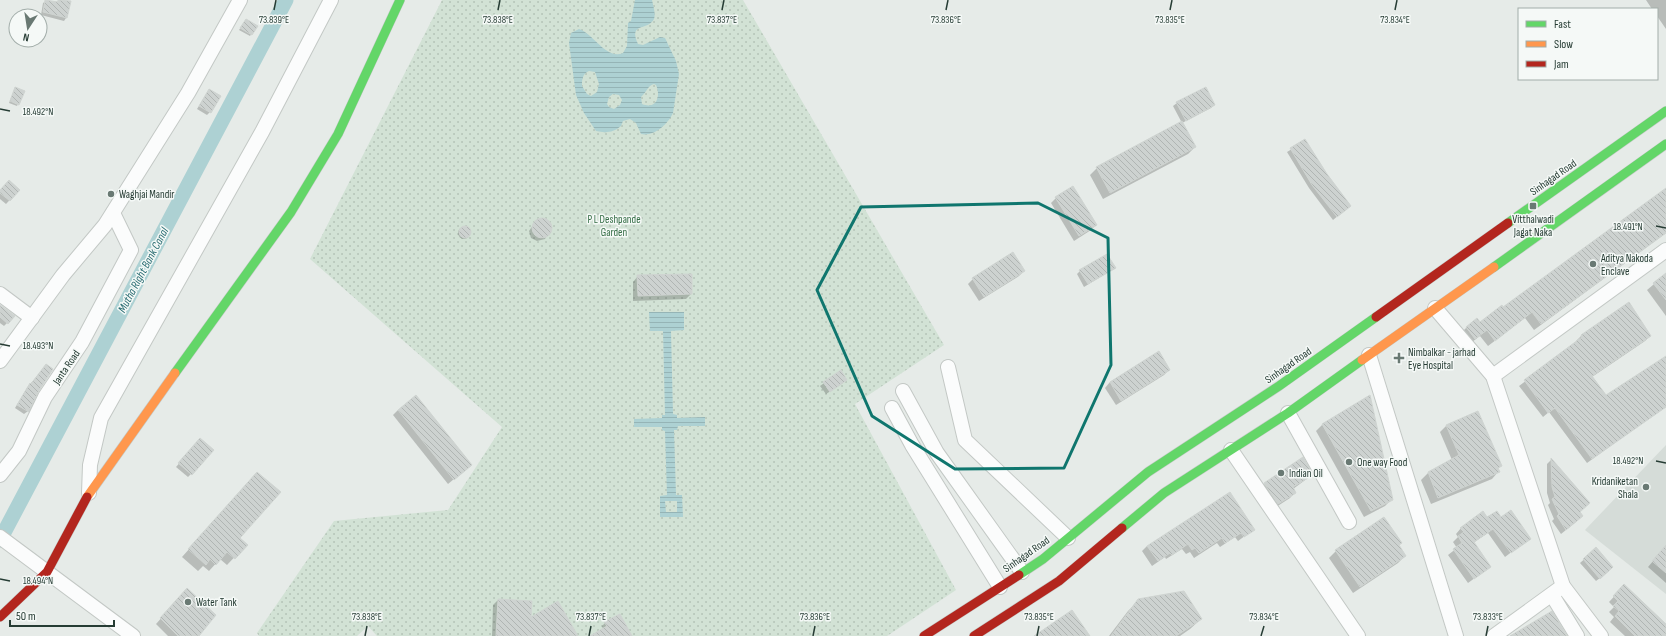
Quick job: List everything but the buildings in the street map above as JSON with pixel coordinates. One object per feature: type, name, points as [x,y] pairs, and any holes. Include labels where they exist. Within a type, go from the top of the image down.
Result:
[{"type":"main road","points":[[0,617],[42,569],[90,493],[291,212],[338,134],[400,0]]},
{"type":"main road","name":"Sinhagad Road","points":[[924,636],[1043,559],[1148,472],[1279,386],[1666,111]]},
{"type":"main road","points":[[974,636],[1059,580],[1164,493],[1288,412],[1666,144]]},
{"type":"street","points":[[0,361],[63,276],[113,213],[188,93],[240,0]]},
{"type":"street","points":[[90,493],[90,465],[101,418],[262,132],[331,0]]},
{"type":"street","points":[[1650,122],[1666,144]]},
{"type":"street","name":"Janta Road","points":[[0,475],[19,451],[45,397],[82,342],[131,250],[113,213]]},
{"type":"street","points":[[1493,376],[1666,250]]},
{"type":"street","points":[[0,294],[32,318]]},
{"type":"street","points":[[1435,308],[1493,376],[1563,586],[1601,636]]},
{"type":"street","points":[[1369,355],[1456,636]]},
{"type":"street","points":[[948,367],[965,440],[1068,538]]},
{"type":"street","points":[[903,391],[938,453],[1022,572]]},
{"type":"street","points":[[892,408],[912,445],[1000,587]]},
{"type":"street","points":[[1288,412],[1349,522]]},
{"type":"street","points":[[1231,450],[1358,636]]},
{"type":"street","points":[[0,537],[134,636]]},
{"type":"street","points":[[1494,636],[1563,586]]},
{"type":"street","points":[[1552,594],[1577,636]]},
{"type":"highlighted area","points":[[1038,203],[1108,238],[1111,365],[1064,468],[955,469],[872,416],[817,290],[861,207]]},
{"type":"shaded area","name":"Kridaniketan Shala","points":[[1666,445],[1666,594],[1585,530]]},
{"type":"green space","name":"P L Deshpande Garden","points":[[442,0],[743,0],[944,345],[855,404],[956,590],[887,636],[377,636],[368,626],[357,636],[259,636],[257,633],[334,521],[448,510],[502,427],[310,259]]},
{"type":"water","points":[[635,0],[652,0],[655,12],[654,19],[651,23],[635,32],[638,44],[643,45],[660,37],[665,38],[676,61],[679,74],[673,113],[660,129],[651,134],[641,134],[636,123],[630,119],[623,121],[621,126],[612,131],[596,131],[584,113],[576,95],[569,43],[571,33],[579,29],[611,53],[623,53],[627,46],[628,23],[631,21]],"holes":[[[589,71],[595,72],[599,84],[597,92],[591,96],[587,94],[582,86],[582,79]],[[652,85],[656,85],[658,93],[656,101],[651,105],[642,104],[641,97]],[[613,94],[619,95],[622,100],[620,105],[614,109],[609,107],[607,104],[609,97]]]},
{"type":"water","points":[[649,312],[684,312],[684,330],[671,331],[673,414],[677,415],[677,418],[705,417],[705,426],[678,426],[677,430],[674,430],[676,495],[682,495],[683,517],[660,517],[660,496],[667,495],[665,431],[662,430],[662,427],[634,427],[634,419],[662,418],[662,415],[665,415],[663,331],[650,331]],"holes":[[[665,501],[677,501],[677,512],[666,512]]]},
{"type":"waterway","name":"Mutha Right Bank Canal","points":[[0,540],[286,0]]},
{"type":"traffic: fast","points":[[175,373],[291,212],[338,134],[400,0]]},
{"type":"traffic: fast","points":[[1508,223],[1666,111]]},
{"type":"traffic: fast","points":[[1494,267],[1666,144]]},
{"type":"traffic: fast","points":[[1019,575],[1043,559],[1148,472],[1279,386],[1376,317]]},
{"type":"traffic: fast","points":[[1122,528],[1164,493],[1288,413],[1362,360]]},
{"type":"traffic: slow","points":[[1362,360],[1494,267]]},
{"type":"traffic: slow","points":[[87,497],[175,373]]},
{"type":"traffic: jam","points":[[1376,317],[1508,223]]},
{"type":"traffic: jam","points":[[0,617],[47,572],[87,497]]},
{"type":"traffic: jam","points":[[974,636],[1059,581],[1122,528]]},
{"type":"traffic: jam","points":[[924,636],[1019,575]]},
{"type":"place","name":"Waghjai Mandir","points":[[111,194]]},
{"type":"place","name":"Vitthalwadi Jagat Naka","points":[[1533,206]]},
{"type":"place","name":"Aditya Nakoda Enclave","points":[[1593,264]]},
{"type":"place","name":"Nimbalkar - jarhad Eye Hospital","points":[[1399,358]]},
{"type":"place","name":"One way Food","points":[[1349,462]]},
{"type":"place","name":"Indian Oil","points":[[1281,473]]},
{"type":"place","name":"Kridaniketan Shala","points":[[1646,487]]},
{"type":"place","name":"Water Tank","points":[[188,602]]}]
